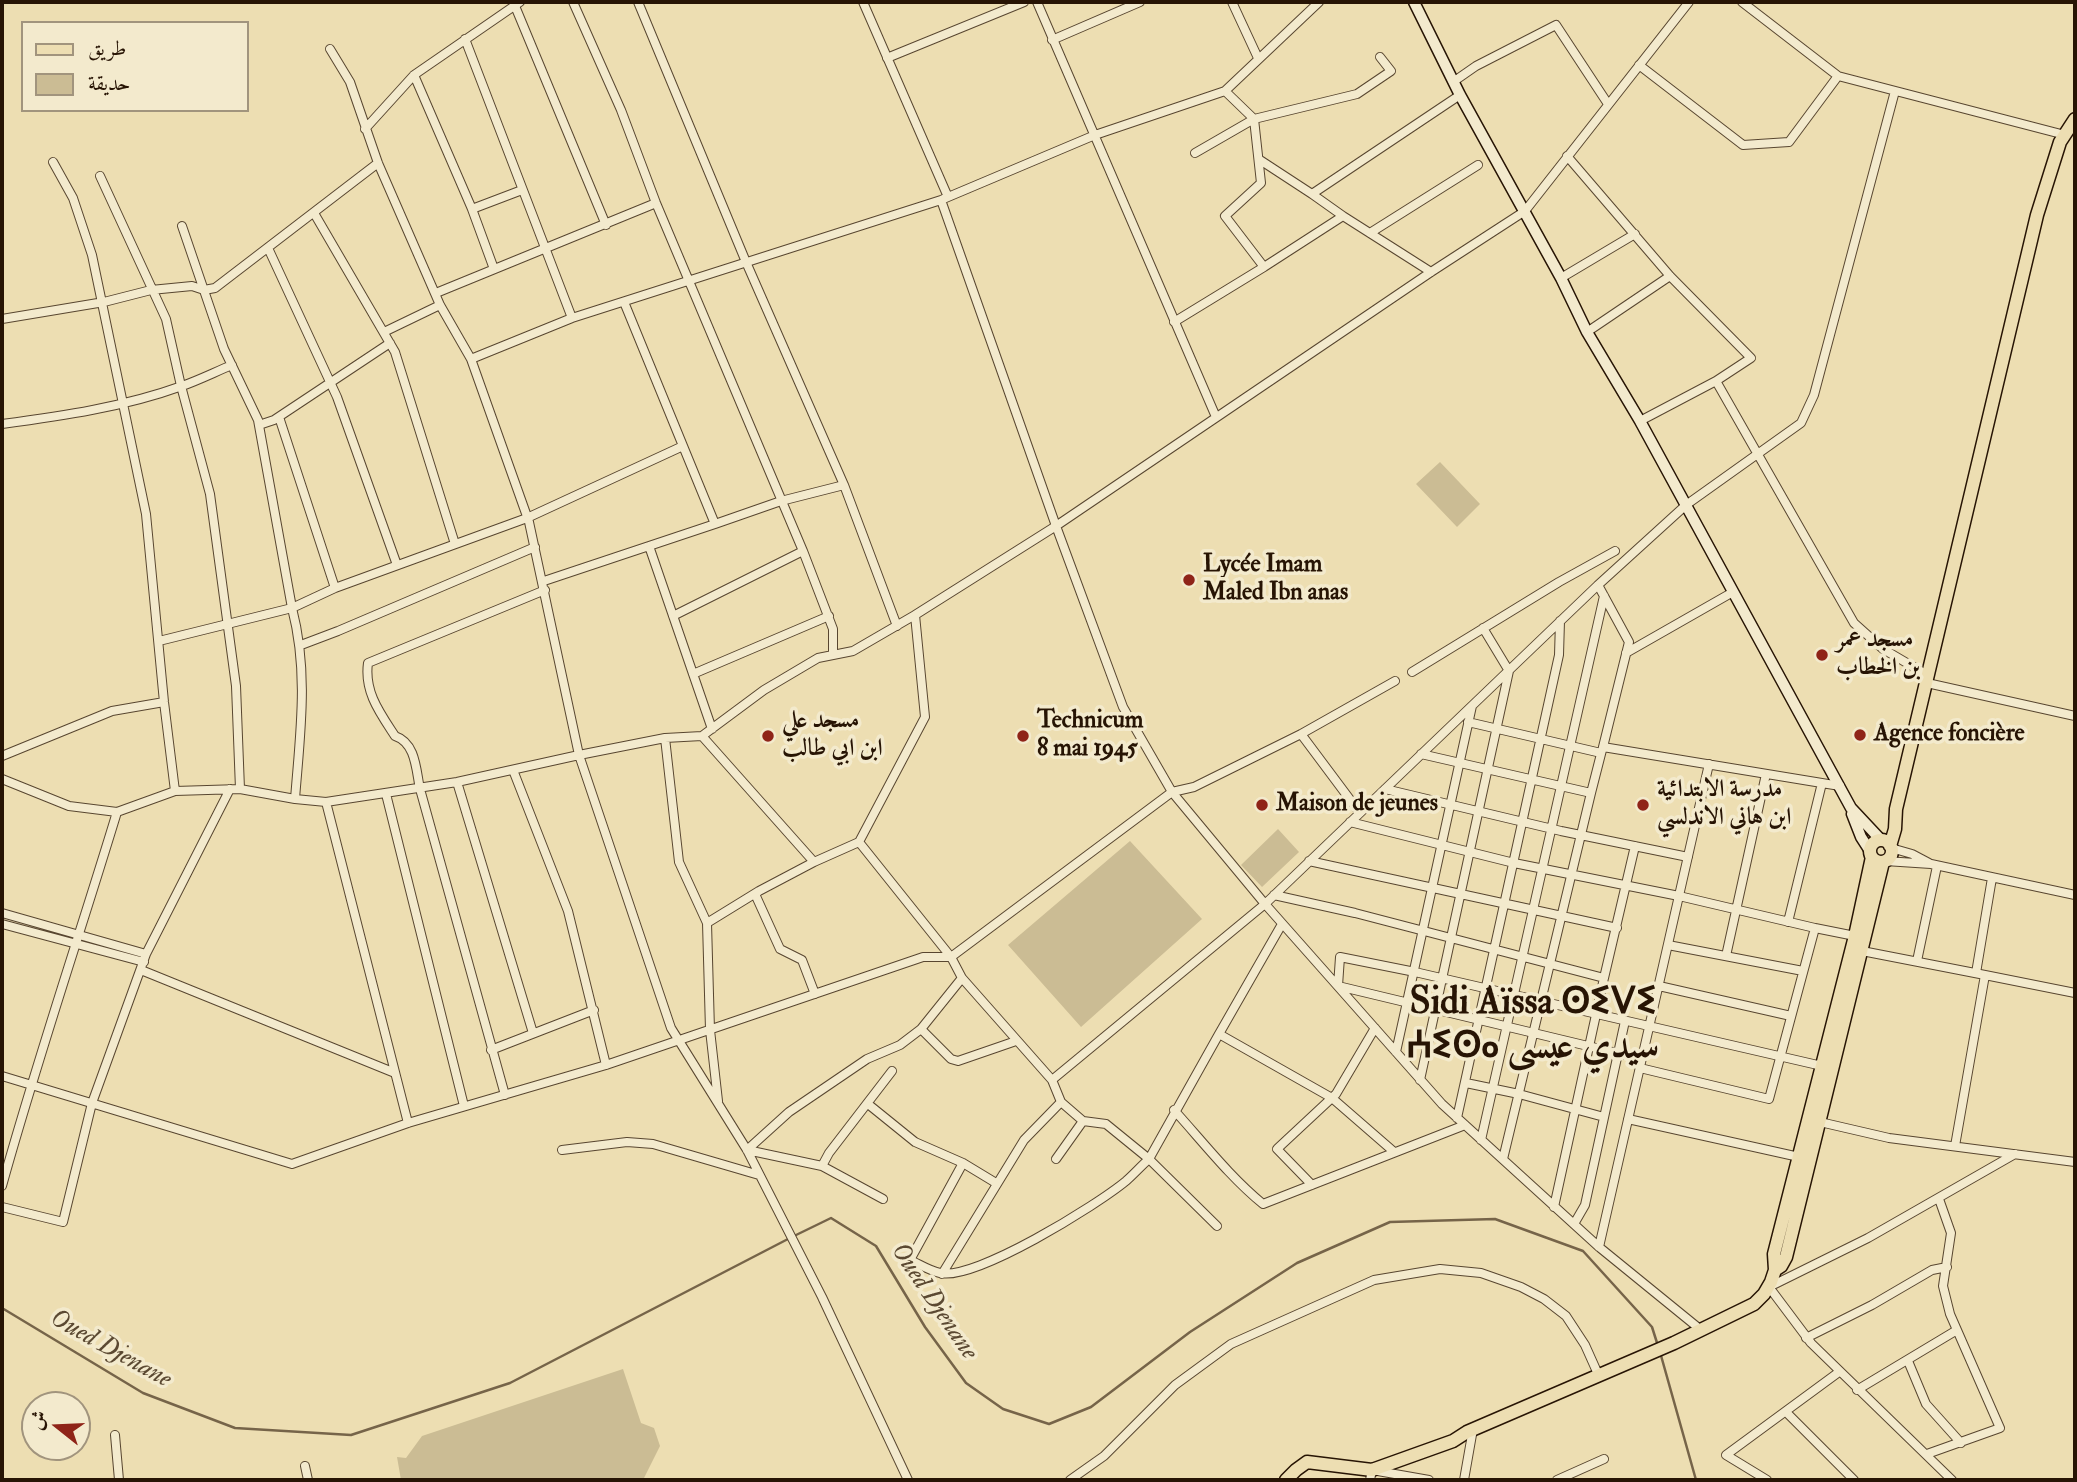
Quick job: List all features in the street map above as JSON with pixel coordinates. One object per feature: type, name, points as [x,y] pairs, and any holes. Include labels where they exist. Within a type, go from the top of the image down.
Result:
[{"type":"main road","points":[[1414,2],[1453,82],[1561,278],[1587,332],[1640,421],[1840,786],[1858,830],[1881,849]]},
{"type":"main road","points":[[1286,1480],[1307,1462],[1349,1468],[1371,1475],[1674,1343],[1754,1304],[1769,1287],[1775,1270],[1774,1254],[1855,936],[1881,849],[1895,829],[1896,809],[2037,215],[2060,142],[2075,119]]},
{"type":"main road","points":[[1775,1270],[1786,1257],[1862,951],[1881,849]]},
{"type":"main road","points":[[1349,1468],[1434,1438],[1470,1431]]},
{"type":"street","points":[[573,2],[621,110],[688,281],[829,616],[833,629],[833,655]]},
{"type":"street","points":[[638,2],[746,262],[844,485],[897,625]]},
{"type":"street","points":[[863,2],[945,198],[1056,526],[1123,707],[1172,792],[1282,924],[1457,1118],[1599,1247],[1701,1330]]},
{"type":"street","points":[[887,58],[1024,2]]},
{"type":"street","points":[[1037,2],[1216,417]]},
{"type":"street","points":[[1052,40],[1140,2]]},
{"type":"street","points":[[1233,2],[1258,58]]},
{"type":"street","points":[[471,359],[572,318],[945,198],[1095,135],[1224,90],[1319,2]]},
{"type":"street","points":[[2,779],[69,806],[117,812],[175,792],[230,789],[326,802],[420,789],[665,738],[702,736],[764,690],[818,659],[853,651],[1056,526],[1525,211],[1689,2]]},
{"type":"street","points":[[1742,2],[1838,76],[2065,135]]},
{"type":"street","points":[[365,129],[414,75],[517,4],[606,225]]},
{"type":"street","points":[[1453,82],[1476,66],[1556,25],[1608,104]]},
{"type":"street","points":[[465,39],[572,318]]},
{"type":"street","points":[[330,49],[350,82],[378,163],[440,304],[471,359],[527,518],[579,755],[667,1015],[678,1040],[747,1150],[908,1480]]},
{"type":"street","points":[[1195,153],[1254,119],[1357,94],[1391,71],[1380,57]]},
{"type":"street","points":[[1639,65],[1743,145],[1789,142],[1838,76]]},
{"type":"street","points":[[414,75],[472,209],[494,269]]},
{"type":"street","points":[[1224,90],[1254,119],[1261,183],[1225,216],[1264,267]]},
{"type":"street","points":[[1052,1080],[1265,904],[1560,621],[1686,505],[1801,423],[1814,394],[1895,91]]},
{"type":"street","points":[[1312,194],[1460,95]]},
{"type":"street","points":[[1567,156],[1670,275],[1751,358],[1716,381],[1640,421]]},
{"type":"street","points":[[1260,160],[1431,272]]},
{"type":"street","points":[[53,162],[73,198],[92,255],[104,302],[122,404],[146,513],[175,792]]},
{"type":"street","points":[[2,319],[104,302],[151,290],[192,286],[204,290],[215,288],[378,163]]},
{"type":"street","points":[[1370,233],[1478,165]]},
{"type":"street","points":[[100,176],[166,319],[210,494],[236,686],[240,789]]},
{"type":"street","points":[[472,209],[522,190]]},
{"type":"street","points":[[436,293],[656,203]]},
{"type":"street","points":[[314,212],[390,343],[455,544]]},
{"type":"street","points":[[1174,321],[1343,216]]},
{"type":"street","points":[[182,226],[220,338],[259,425],[301,645],[304,683],[295,799]]},
{"type":"street","points":[[1561,278],[1635,234]]},
{"type":"street","points":[[268,248],[331,384],[397,565]]},
{"type":"street","points":[[1587,332],[1670,275]]},
{"type":"street","points":[[624,302],[715,524]]},
{"type":"street","points":[[384,332],[440,304]]},
{"type":"street","points":[[259,425],[279,417],[390,343]]},
{"type":"street","points":[[2,424],[122,404],[181,386],[232,365]]},
{"type":"street","points":[[1716,381],[1854,623],[1883,649],[1928,680],[2075,716]]},
{"type":"street","points":[[279,417],[335,588]]},
{"type":"street","points":[[159,641],[292,608],[335,588],[527,518],[683,446]]},
{"type":"street","points":[[505,1094],[420,789],[412,750],[403,738],[395,736],[387,725],[370,692],[368,663],[544,586],[649,546],[781,501],[844,485]]},
{"type":"street","points":[[649,546],[712,729]]},
{"type":"street","points":[[301,645],[535,547]]},
{"type":"street","points":[[673,616],[803,551]]},
{"type":"street","points":[[1412,672],[1615,551]]},
{"type":"street","points":[[1503,1159],[1629,642],[1598,585]]},
{"type":"street","points":[[1626,653],[1733,592]]},
{"type":"street","points":[[1481,1140],[1604,596]]},
{"type":"street","points":[[707,923],[814,862],[859,842],[925,717],[915,615]]},
{"type":"street","points":[[693,674],[829,616]]},
{"type":"street","points":[[1457,1118],[1559,655],[1560,621]]},
{"type":"street","points":[[1420,1080],[1498,729],[1508,671],[1483,628]]},
{"type":"street","points":[[2,1076],[292,1164],[408,1123],[606,1065],[923,957],[951,957],[1172,792],[1194,787],[1301,734],[1395,681]]},
{"type":"street","points":[[2,756],[112,711],[164,702]]},
{"type":"street","points":[[1396,1052],[1472,706]]},
{"type":"street","points":[[1468,722],[1571,746],[1709,764],[1840,786]]},
{"type":"street","points":[[1301,734],[1360,813]]},
{"type":"street","points":[[702,736],[814,862]]},
{"type":"street","points":[[665,738],[679,862],[707,923],[710,1030],[719,1105]]},
{"type":"street","points":[[1421,754],[1591,793]]},
{"type":"street","points":[[1599,1247],[1709,764]]},
{"type":"street","points":[[513,770],[568,911],[606,1065]]},
{"type":"street","points":[[1726,956],[1766,774]]},
{"type":"street","points":[[457,782],[533,1034]]},
{"type":"street","points":[[1788,922],[1822,783]]},
{"type":"street","points":[[2,1207],[63,1222],[92,1103],[144,962],[230,789]]},
{"type":"street","points":[[1385,789],[1553,829],[1688,857]]},
{"type":"street","points":[[386,794],[464,1107]]},
{"type":"street","points":[[326,802],[408,1123]]},
{"type":"street","points":[[2,1186],[30,1086],[79,940],[117,812]]},
{"type":"street","points":[[1350,822],[1514,863],[1736,908],[1855,936]]},
{"type":"street","points":[[859,842],[951,957],[962,978],[1052,1080],[1061,1102],[1083,1121],[1106,1124],[1149,1159],[1217,1226]]},
{"type":"street","points":[[1555,1206],[1635,846]]},
{"type":"street","points":[[1881,849],[1912,854],[1934,865]]},
{"type":"street","points":[[1881,849],[1934,865],[2075,895]]},
{"type":"street","points":[[1309,861],[1617,928]]},
{"type":"street","points":[[1917,961],[1934,865]]},
{"type":"street","points":[[1955,1146],[1981,974],[1992,878]]},
{"type":"street","points":[[755,894],[780,949],[802,960],[815,995]]},
{"type":"street","points":[[1274,895],[1550,962],[1604,978]]},
{"type":"street","points":[[2,913],[144,962],[395,1073]]},
{"type":"street","points":[[2,924],[79,940]]},
{"type":"street","points":[[963,1163],[910,1260],[942,1274],[961,1271],[999,1258],[1060,1226],[1125,1182],[1149,1159],[1174,1110],[1282,924]]},
{"type":"street","points":[[1640,1068],[1769,1099],[1815,928]]},
{"type":"street","points":[[1668,945],[1803,971]]},
{"type":"street","points":[[1862,951],[2075,993]]},
{"type":"street","points":[[1338,986],[1340,957],[1822,1066]]},
{"type":"street","points":[[747,1150],[789,1112],[867,1059],[901,1045],[921,1029],[962,978]]},
{"type":"street","points":[[1338,986],[1642,1059]]},
{"type":"street","points":[[1659,986],[1791,1016]]},
{"type":"street","points":[[491,1049],[594,1010]]},
{"type":"street","points":[[1574,1224],[1585,1205],[1625,1021]]},
{"type":"street","points":[[1312,1185],[1277,1149],[1332,1098],[1375,1028]]},
{"type":"street","points":[[921,1029],[951,1059],[958,1061],[1016,1041]]},
{"type":"street","points":[[1219,1034],[1332,1098],[1393,1151]]},
{"type":"street","points":[[822,1166],[892,1071]]},
{"type":"street","points":[[1466,1083],[1604,1117]]},
{"type":"street","points":[[942,1274],[1024,1140],[1061,1102]]},
{"type":"street","points":[[867,1104],[915,1142],[963,1163],[996,1183]]},
{"type":"street","points":[[1174,1110],[1224,1164],[1239,1185],[1263,1204],[1465,1125]]},
{"type":"street","points":[[1628,1119],[1799,1157]]},
{"type":"street","points":[[1056,1158],[1083,1121]]},
{"type":"street","points":[[1819,1122],[1889,1138],[2075,1162]]},
{"type":"street","points":[[562,1150],[627,1142],[653,1143],[759,1175]]},
{"type":"street","points":[[747,1150],[822,1166],[883,1199]]},
{"type":"street","points":[[1952,1480],[1806,1338],[1769,1287],[1868,1238],[2015,1154]]},
{"type":"street","points":[[1927,1454],[2000,1428],[1958,1330],[1943,1286],[1951,1233],[1940,1199]]},
{"type":"street","points":[[1806,1338],[1872,1305],[1932,1270],[1947,1267]]},
{"type":"street","points":[[1070,1480],[1104,1456],[1175,1385],[1231,1344],[1374,1280],[1440,1269],[1481,1273],[1521,1287],[1544,1299],[1566,1316],[1598,1374]]},
{"type":"street","points":[[1857,1390],[1958,1330]]},
{"type":"street","points":[[1908,1361],[1926,1404],[1961,1443]]},
{"type":"street","points":[[1767,1480],[1726,1455],[1839,1372]]},
{"type":"street","points":[[1786,1412],[1854,1480]]},
{"type":"street","points":[[1464,1480],[1470,1431]]},
{"type":"street","points":[[115,1435],[119,1480]]},
{"type":"street","points":[[1557,1480],[1604,1459]]},
{"type":"street","points":[[305,1466],[308,1480]]},
{"type":"street","points":[[1371,1475],[1429,1480]]},
{"type":"green space","points":[[1440,462],[1480,504],[1457,527],[1416,484]]},
{"type":"green space","points":[[1278,829],[1299,852],[1262,887],[1241,865]]},
{"type":"green space","points":[[1130,841],[1202,919],[1081,1027],[1008,945]]},
{"type":"green space","points":[[623,1369],[641,1423],[654,1428],[660,1446],[643,1480],[401,1480],[397,1457],[406,1458],[422,1436]]},
{"type":"waterway","name":"Oued Djenane","points":[[794,1236],[831,1218],[876,1246],[925,1327],[966,1383],[1003,1409],[1049,1424],[1091,1407],[1190,1332],[1297,1263],[1390,1222],[1495,1219],[1583,1251],[1652,1327],[1658,1346]]},
{"type":"waterway","name":"Oued Djenane","points":[[2,1308],[143,1393],[235,1428],[351,1435],[510,1383],[788,1239]]},
{"type":"waterway","name":"Oued Djenane","points":[[1660,1352],[1696,1480]]},
{"type":"place","name":"Lycée Imam Maled Ibn anas","points":[[1189,580]]},
{"type":"place","name":"مسجد عمر بن الخطاب","points":[[1822,655]]},
{"type":"place","name":"Agence foncière","points":[[1860,735]]},
{"type":"place","name":"مسجد علي ابن ابي طالب","points":[[768,736]]},
{"type":"place","name":"Technicum 8 mai 1945","points":[[1023,736]]},
{"type":"place","name":"Maison de jeunes","points":[[1262,805]]},
{"type":"place","name":"مدرسة الابتدائية ابن هاني الاندلسي","points":[[1643,805]]},
{"type":"district","name":"Sidi Aïssa ⵙⵉⴸⵉ ⵄⵉⵙⴰ سيدي عيسى","points":[[1533,1027]]}]
